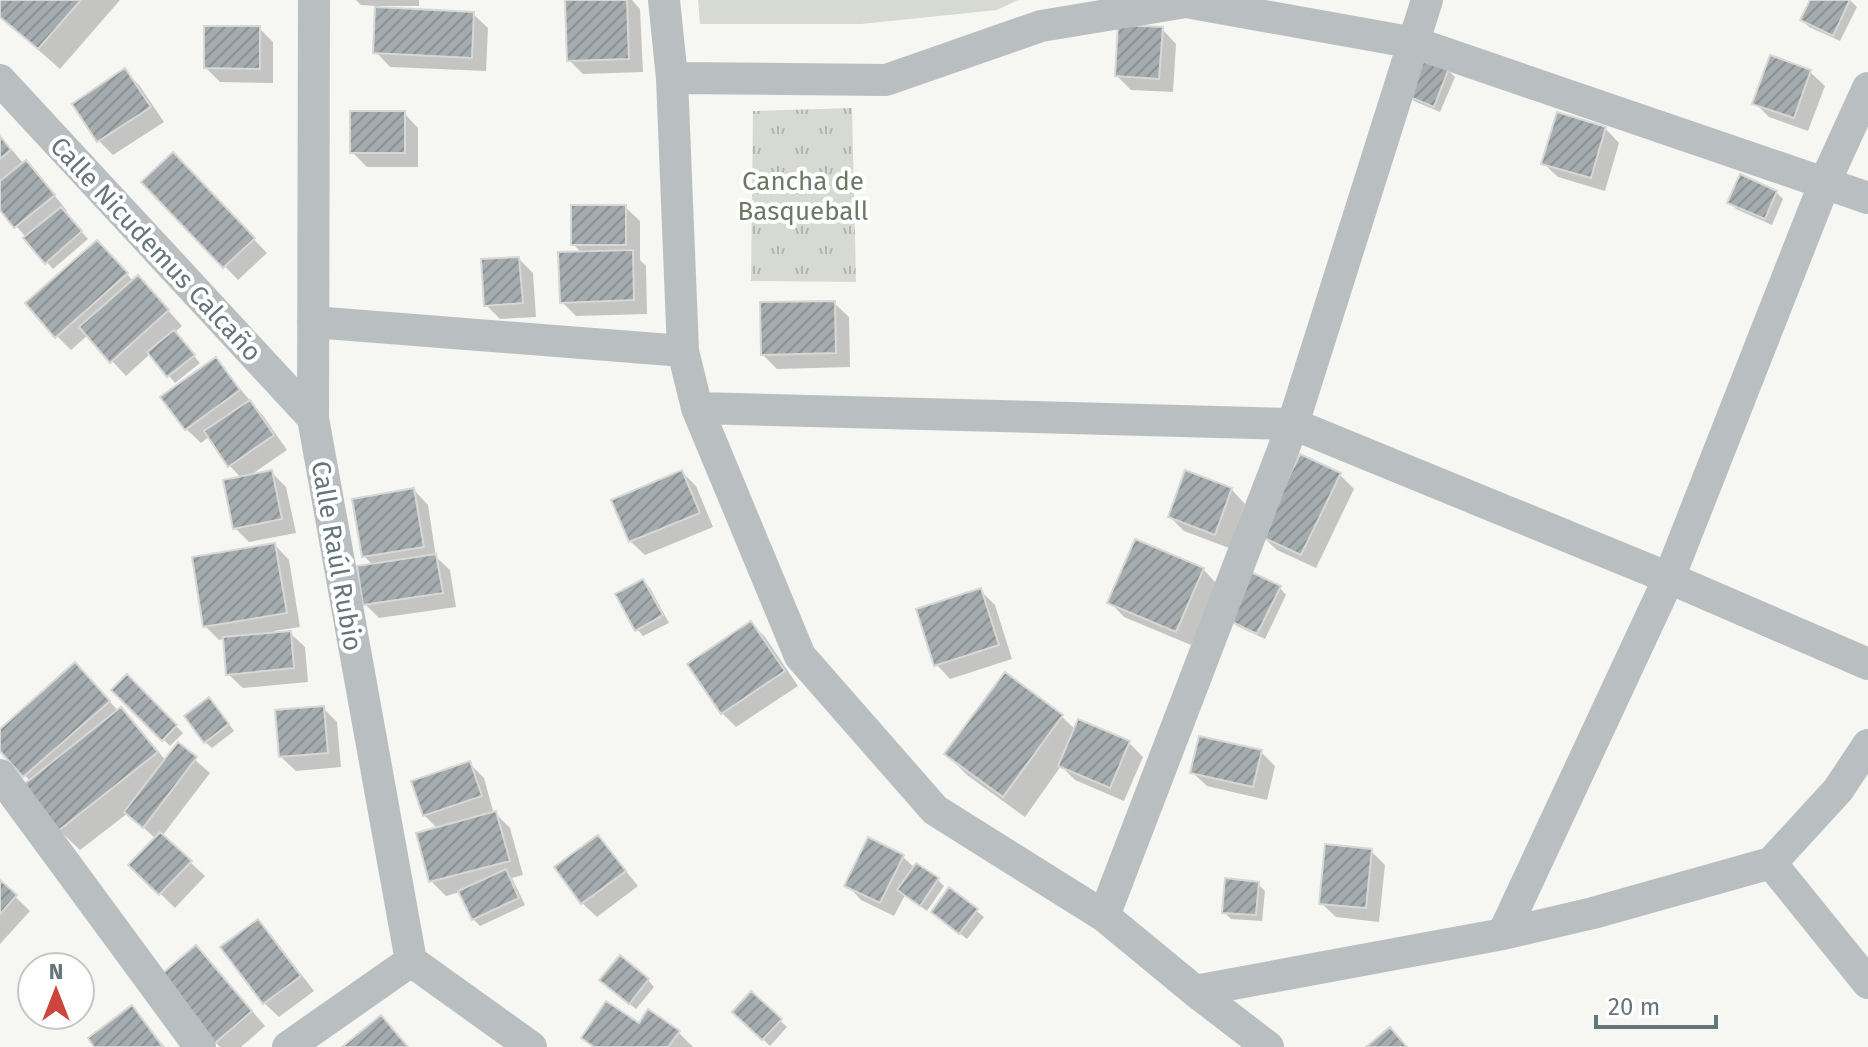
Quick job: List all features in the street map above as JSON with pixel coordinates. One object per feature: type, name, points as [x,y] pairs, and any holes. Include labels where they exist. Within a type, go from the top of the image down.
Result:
[{"type":"street","name":"Calle Raúl Rubio","points":[[314,0],[313,418],[411,961]]},
{"type":"street","points":[[664,0],[672,78],[683,351],[697,408],[800,656],[935,810],[1104,916],[1268,1047]]},
{"type":"street","points":[[1104,916],[1293,424],[1427,0]]},
{"type":"street","points":[[672,78],[886,80],[1041,26],[1186,2],[1415,43],[1868,198]]},
{"type":"street","name":"Calle Nicudemus Calcaño","points":[[0,80],[313,418]]},
{"type":"street","points":[[1503,934],[1669,578],[1825,182],[1868,88]]},
{"type":"street","points":[[313,322],[683,351]]},
{"type":"street","points":[[697,408],[1293,424],[1669,578],[1868,664]]},
{"type":"street","points":[[1195,991],[1503,934],[1593,913],[1771,863],[1838,790],[1868,745]]},
{"type":"street","points":[[0,775],[200,1047]]},
{"type":"street","points":[[1771,863],[1868,983]]},
{"type":"street","points":[[288,1047],[411,961],[531,1047]]},
{"type":"green space","points":[[698,0],[1018,0],[997,10],[861,24],[700,24]]},
{"type":"green space","name":"Cancha de Basqueball","points":[[852,108],[856,282],[751,281],[753,111]]},
{"type":"building","points":[[0,0],[81,0],[38,49],[0,17]]},
{"type":"building","points":[[565,0],[627,0],[629,59],[567,61]]},
{"type":"building","points":[[1810,0],[1850,0],[1833,36],[1800,20]]},
{"type":"building","points":[[375,7],[474,12],[472,58],[373,53]]},
{"type":"building","points":[[1118,25],[1163,27],[1159,79],[1115,76]]},
{"type":"building","points":[[204,26],[260,26],[260,69],[204,68]]},
{"type":"building","points":[[1770,55],[1811,70],[1794,118],[1752,104]]},
{"type":"building","points":[[1421,57],[1449,68],[1434,107],[1405,95]]},
{"type":"building","points":[[125,68],[151,107],[97,142],[72,104]]},
{"type":"building","points":[[350,111],[405,111],[405,153],[350,153]]},
{"type":"building","points":[[1557,112],[1606,127],[1591,178],[1541,164]]},
{"type":"building","points":[[0,136],[11,150],[0,159]]},
{"type":"building","points":[[173,152],[255,238],[223,268],[141,182]]},
{"type":"building","points":[[26,160],[55,195],[14,228],[0,210],[0,181]]},
{"type":"building","points":[[1740,174],[1777,191],[1765,219],[1727,203]]},
{"type":"building","points":[[571,205],[626,205],[626,245],[571,245]]},
{"type":"building","points":[[61,207],[82,231],[45,264],[23,238]]},
{"type":"building","points":[[97,240],[128,273],[55,338],[25,303]]},
{"type":"building","points":[[633,250],[634,300],[560,303],[558,252]]},
{"type":"building","points":[[519,257],[523,303],[484,306],[481,259]]},
{"type":"building","points":[[138,275],[169,310],[110,363],[79,327]]},
{"type":"building","points":[[835,301],[836,353],[761,355],[760,302]]},
{"type":"building","points":[[174,330],[195,355],[167,377],[147,352]]},
{"type":"building","points":[[216,357],[240,390],[185,430],[160,397]]},
{"type":"building","points":[[250,400],[274,435],[228,467],[204,431]]},
{"type":"building","points":[[1300,454],[1341,473],[1301,555],[1260,536]]},
{"type":"building","points":[[272,470],[282,519],[233,529],[223,480]]},
{"type":"building","points":[[682,470],[700,513],[629,542],[611,500]]},
{"type":"building","points":[[1185,470],[1232,488],[1215,535],[1168,517]]},
{"type":"building","points":[[414,488],[424,547],[362,557],[352,499]]},
{"type":"building","points":[[1135,539],[1204,568],[1176,632],[1107,603]]},
{"type":"building","points":[[275,543],[287,613],[203,627],[192,557]]},
{"type":"building","points":[[436,554],[443,593],[363,605],[357,566]]},
{"type":"building","points":[[1251,572],[1281,586],[1257,634],[1228,620]]},
{"type":"building","points":[[643,579],[663,615],[635,631],[615,594]]},
{"type":"building","points":[[981,588],[999,645],[934,666],[916,609]]},
{"type":"building","points":[[751,621],[785,671],[721,714],[687,664]]},
{"type":"building","points":[[291,631],[294,668],[226,675],[223,637]]},
{"type":"building","points":[[75,662],[110,701],[23,777],[0,751],[0,729]]},
{"type":"building","points":[[1005,672],[1063,715],[1003,797],[944,754]]},
{"type":"building","points":[[127,674],[177,725],[162,741],[111,690]]},
{"type":"building","points":[[209,697],[229,724],[204,743],[184,716]]},
{"type":"building","points":[[324,706],[328,753],[279,757],[275,710]]},
{"type":"building","points":[[121,707],[158,752],[58,831],[22,786]]},
{"type":"building","points":[[1078,719],[1130,741],[1110,788],[1058,766]]},
{"type":"building","points":[[1199,736],[1262,750],[1253,787],[1190,773]]},
{"type":"building","points":[[178,742],[197,757],[143,828],[124,812]]},
{"type":"building","points":[[470,761],[482,796],[423,816],[411,781]]},
{"type":"building","points":[[496,811],[510,861],[429,882],[416,833]]},
{"type":"building","points":[[160,832],[192,861],[159,895],[128,865]]},
{"type":"building","points":[[598,835],[626,871],[581,904],[554,867]]},
{"type":"building","points":[[868,837],[904,855],[880,903],[844,886]]},
{"type":"building","points":[[1325,844],[1372,849],[1366,908],[1319,904]]},
{"type":"building","points":[[916,863],[939,878],[920,906],[897,890]]},
{"type":"building","points":[[506,869],[519,898],[472,920],[458,891]]},
{"type":"building","points":[[1225,878],[1259,882],[1256,915],[1222,913]]},
{"type":"building","points":[[0,880],[17,895],[0,914]]},
{"type":"building","points":[[949,887],[978,909],[959,934],[931,912]]},
{"type":"building","points":[[258,919],[301,976],[263,1004],[220,947]]},
{"type":"building","points":[[196,945],[252,1011],[214,1044],[157,978]]},
{"type":"building","points":[[620,955],[649,979],[629,1004],[599,980]]},
{"type":"building","points":[[751,991],[782,1019],[762,1040],[732,1012]]},
{"type":"building","points":[[606,1001],[639,1023],[648,1009],[680,1031],[668,1047],[594,1047],[581,1038]]},
{"type":"building","points":[[132,1005],[163,1047],[94,1047],[88,1038]]},
{"type":"building","points":[[381,1015],[408,1047],[342,1047]]},
{"type":"building","points":[[1390,1027],[1407,1047],[1366,1047]]}]
